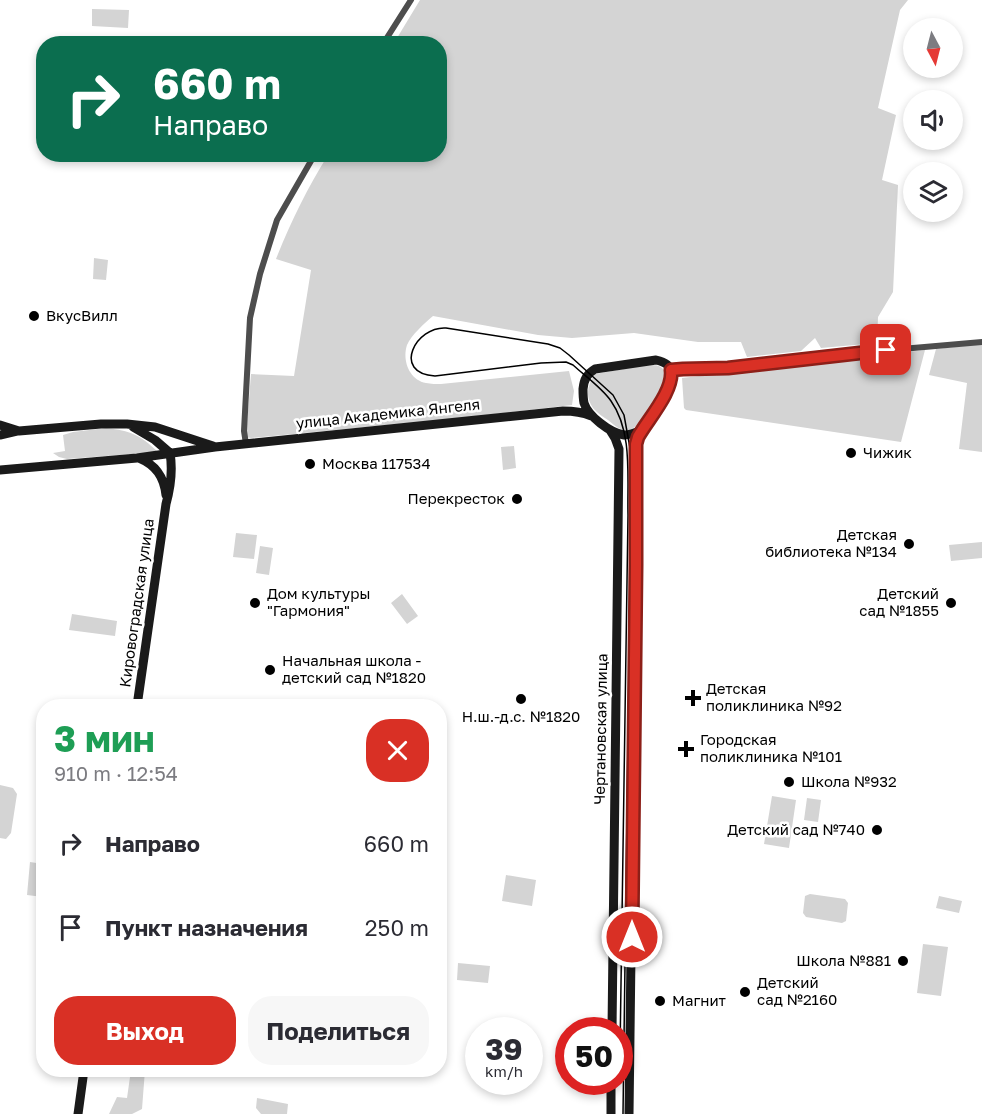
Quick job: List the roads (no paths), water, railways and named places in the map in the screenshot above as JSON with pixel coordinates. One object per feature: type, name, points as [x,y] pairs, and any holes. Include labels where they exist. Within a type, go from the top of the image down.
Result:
[{"type":"main road","points":[[564,411],[575,408],[578,404],[588,373],[595,369],[656,360],[664,362],[671,370],[669,387],[642,429],[636,444],[629,1114]]},
{"type":"main road","points":[[584,384],[584,405],[593,417],[610,430],[624,435],[642,429]]},
{"type":"main road","name":"улица Академика Янгеля","points":[[1,469],[137,458],[215,447],[564,411],[585,413],[593,417]]},
{"type":"main road","name":"улица Академика Янгеля","points":[[0,425],[19,431],[127,424],[155,427],[215,447]]},
{"type":"main road","points":[[127,424],[156,440],[170,453]]},
{"type":"main road","name":"Чертановская улица","points":[[610,430],[619,449],[612,1017]]},
{"type":"main road","points":[[0,435],[19,431]]},
{"type":"main road","name":"Кировоградская улица","points":[[138,699],[172,474],[170,453]]},
{"type":"main road","name":"Кировоградская улица","points":[[137,458],[147,461],[158,471],[164,485],[166,504]]},
{"type":"main road","points":[[616,774],[619,771],[627,771],[633,777]]},
{"type":"main road","points":[[78,1114],[83,1077]]},
{"type":"main road","points":[[611,1095],[611,1114]]},
{"type":"street","points":[[388,36],[410,1]]},
{"type":"street","points":[[246,444],[244,431],[250,318],[254,299],[265,254],[277,220],[310,162]]},
{"type":"street","points":[[671,370],[728,368],[982,342]]},
{"type":"tram line","points":[[621,1017],[628,515],[627,456],[623,427],[618,413],[607,396],[573,365],[566,362],[435,376],[422,373],[414,367],[411,359],[413,350],[425,334],[435,329],[446,328],[548,344],[560,348],[613,395],[624,415],[630,448],[631,514],[624,1017]]},
{"type":"tram line","points":[[623,1095],[623,1114]]},
{"type":"place","name":"ВкусВилл","points":[[34,316]]},
{"type":"place","name":"Чижик","points":[[851,453]]},
{"type":"place","name":"Москва 117534","points":[[310,464]]},
{"type":"place","name":"Перекресток","points":[[517,499]]},
{"type":"place","name":"Детская библиотека №134","points":[[909,544]]},
{"type":"place","name":"Дом культуры \"Гармония\"","points":[[255,603]]},
{"type":"place","name":"Детский сад №1855","points":[[951,603]]},
{"type":"place","name":"Начальная школа - детский сад №1820","points":[[270,670]]},
{"type":"place","name":"Детская поликлиника №92","points":[[693,698]]},
{"type":"place","name":"Н.ш.-д.с. №1820","points":[[521,699]]},
{"type":"place","name":"Городская поликлиника №101","points":[[686,749]]},
{"type":"place","name":"Школа №932","points":[[789,782]]},
{"type":"place","name":"Детский сад №740","points":[[877,830]]},
{"type":"place","name":"Школа №881","points":[[903,961]]},
{"type":"place","name":"Детский сад №2160","points":[[745,992]]},
{"type":"place","name":"Магнит","points":[[660,1001]]}]
